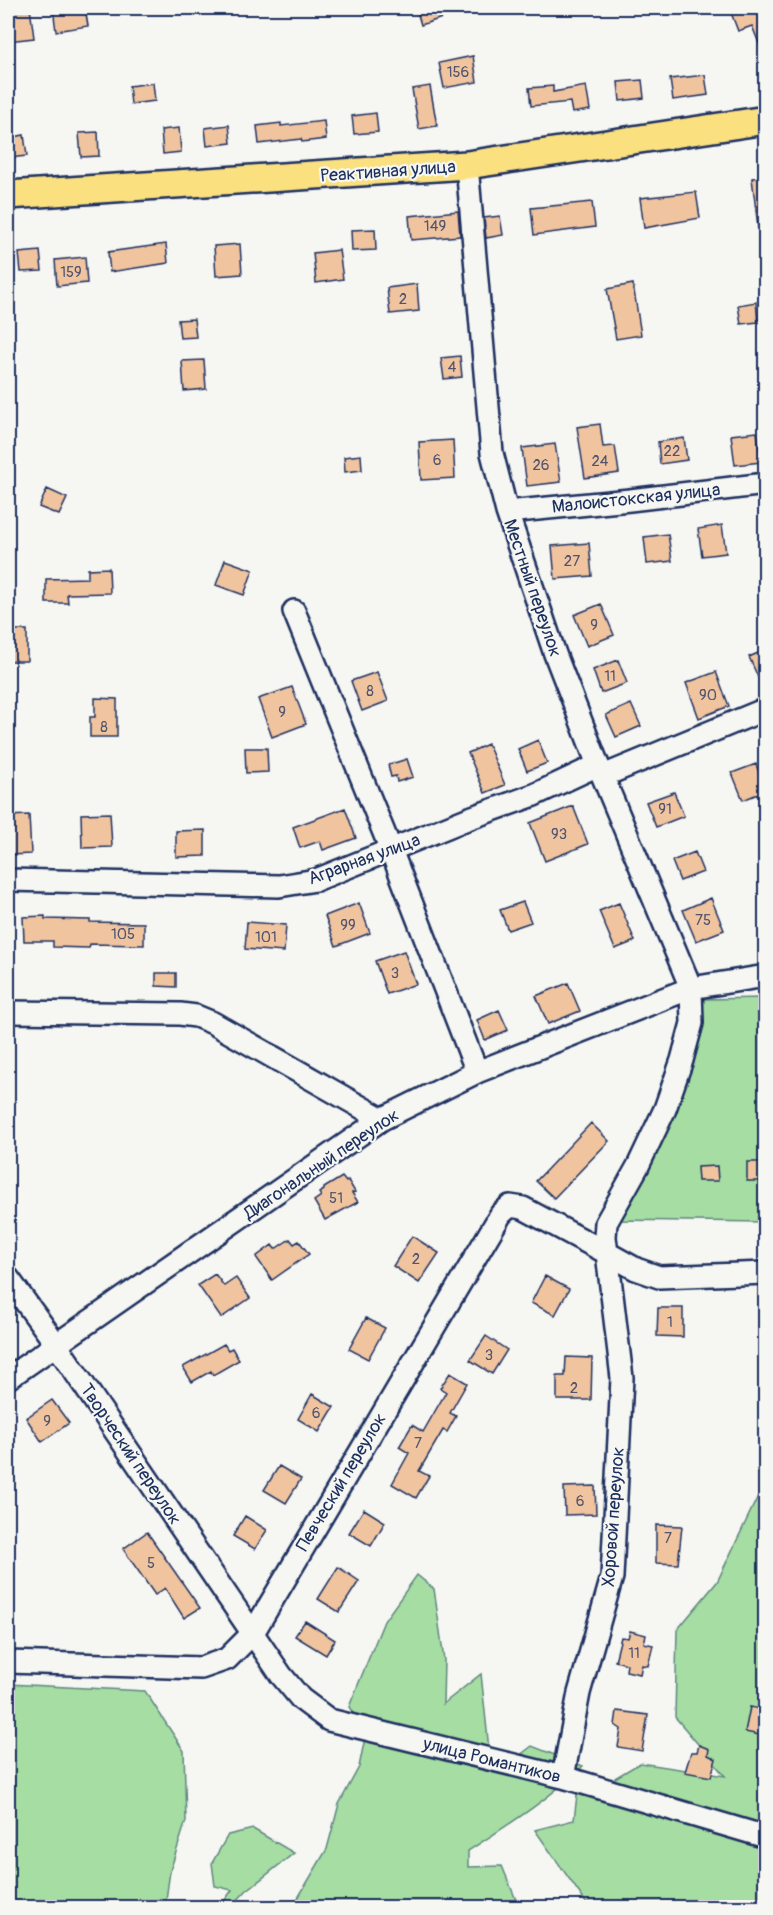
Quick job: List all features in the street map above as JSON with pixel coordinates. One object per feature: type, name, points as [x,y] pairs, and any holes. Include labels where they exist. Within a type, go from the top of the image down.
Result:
[{"type":"main road","name":"Реактивная улица","points":[[8,195],[467,165],[765,120]]},
{"type":"street","name":"Местный переулок","points":[[467,165],[492,453],[507,512],[555,654],[600,770],[691,988]]},
{"type":"street","name":"Малоистокская улица","points":[[507,512],[765,484]]},
{"type":"street","points":[[294,610],[477,1072]]},
{"type":"street","name":"Аграрная улица","points":[[8,880],[279,886],[316,880],[534,795],[765,709]]},
{"type":"street","name":"Диагональный переулок","points":[[8,1378],[382,1119],[477,1072],[691,988],[765,976]]},
{"type":"street","name":"Хоровой переулок","points":[[563,1777],[579,1693],[612,1577],[622,1378],[604,1237],[606,1223],[638,1166],[660,1119],[682,1060],[692,1023],[691,988]]},
{"type":"street","points":[[8,1012],[196,1016],[213,1023],[382,1119]]},
{"type":"street","name":"Певческий переулок","points":[[8,1662],[201,1668],[227,1659],[252,1633],[501,1214],[510,1206],[523,1208],[607,1253]]},
{"type":"street","points":[[607,1253],[636,1269],[659,1276],[765,1273]]},
{"type":"street","name":"Творческий переулок","points":[[8,1278],[57,1344],[252,1633]]},
{"type":"street","name":"улица Романтиков","points":[[252,1633],[301,1699],[329,1719],[563,1777],[765,1837]]},
{"type":"green space","points":[[765,998],[765,1222],[616,1220],[669,1122],[692,1067],[704,999]]},
{"type":"green space","points":[[759,1494],[766,1500],[765,1907],[589,1907],[535,1830],[574,1820],[578,1787],[610,1781],[640,1763],[725,1776],[675,1717],[677,1630],[717,1582]]},
{"type":"green space","points":[[417,1575],[434,1589],[444,1660],[443,1704],[481,1674],[490,1759],[503,1768],[532,1746],[583,1766],[542,1801],[468,1851],[468,1867],[502,1866],[519,1907],[289,1908],[298,1898],[327,1849],[339,1804],[359,1767],[366,1733],[349,1707],[384,1621]]},
{"type":"green space","points":[[8,1684],[145,1691],[184,1751],[186,1821],[170,1871],[165,1907],[8,1907]]},
{"type":"green space","points":[[253,1829],[294,1853],[246,1891],[231,1907],[220,1907],[232,1890],[215,1886],[212,1863],[228,1835]]},
{"type":"building","points":[[30,8],[34,38],[8,41],[8,9]]},
{"type":"building","points":[[53,8],[85,8],[88,26],[56,31]]},
{"type":"building","points":[[416,8],[438,8],[442,18],[421,25]]},
{"type":"building","points":[[761,8],[765,21],[765,58],[752,26],[738,31],[730,10]]},
{"type":"building","points":[[473,56],[477,82],[444,88],[439,63]]},
{"type":"building","points":[[705,75],[708,95],[673,100],[670,79]]},
{"type":"building","points":[[642,80],[644,98],[620,101],[618,82]]},
{"type":"building","points":[[153,83],[155,101],[131,104],[129,86]]},
{"type":"building","points":[[430,86],[437,126],[419,129],[412,89]]},
{"type":"building","points":[[553,86],[553,92],[586,86],[590,110],[572,113],[570,102],[531,106],[529,88]]},
{"type":"building","points":[[376,113],[378,132],[354,134],[352,116]]},
{"type":"building","points":[[324,121],[326,139],[302,142],[301,139],[259,144],[257,126]]},
{"type":"building","points":[[229,125],[231,143],[207,146],[205,128]]},
{"type":"building","points":[[179,128],[181,152],[163,154],[161,130]]},
{"type":"building","points":[[98,132],[99,156],[81,157],[79,133]]},
{"type":"building","points":[[24,135],[27,156],[8,158],[8,138]]},
{"type":"building","points":[[765,177],[765,227],[758,227],[752,178]]},
{"type":"building","points":[[696,192],[700,218],[644,228],[640,198]]},
{"type":"building","points":[[592,202],[595,227],[534,235],[531,208]]},
{"type":"building","points":[[458,211],[460,236],[411,240],[409,216]]},
{"type":"building","points":[[500,216],[503,235],[486,238],[484,218]]},
{"type":"building","points":[[375,229],[376,250],[352,251],[351,230]]},
{"type":"building","points":[[166,244],[168,263],[110,272],[108,252]]},
{"type":"building","points":[[240,244],[242,274],[216,276],[214,246]]},
{"type":"building","points":[[339,250],[343,279],[316,283],[313,253]]},
{"type":"building","points":[[40,251],[42,271],[21,272],[19,253]]},
{"type":"building","points":[[85,257],[87,283],[57,286],[55,260]]},
{"type":"building","points":[[417,284],[419,311],[390,314],[387,288]]},
{"type":"building","points":[[633,284],[641,335],[616,339],[607,289]]},
{"type":"building","points":[[756,302],[758,322],[741,324],[738,305]]},
{"type":"building","points":[[194,319],[196,337],[180,338],[178,320]]},
{"type":"building","points":[[460,356],[462,377],[444,379],[441,358]]},
{"type":"building","points":[[204,360],[206,389],[184,391],[182,361]]},
{"type":"building","points":[[600,424],[603,447],[615,446],[619,473],[585,478],[577,427]]},
{"type":"building","points":[[757,432],[761,462],[735,465],[731,435]]},
{"type":"building","points":[[684,438],[687,460],[660,464],[658,442]]},
{"type":"building","points":[[453,440],[455,478],[421,480],[419,442]]},
{"type":"building","points":[[555,444],[561,482],[527,486],[522,448]]},
{"type":"building","points":[[361,455],[362,470],[345,472],[344,457]]},
{"type":"building","points":[[47,489],[67,498],[59,515],[39,507]]},
{"type":"building","points":[[722,525],[726,553],[702,556],[698,529]]},
{"type":"building","points":[[668,534],[672,561],[647,564],[644,537]]},
{"type":"building","points":[[589,543],[592,576],[555,579],[552,546]]},
{"type":"building","points":[[225,560],[253,570],[244,595],[216,585]]},
{"type":"building","points":[[109,568],[110,593],[67,594],[68,603],[46,603],[46,579],[88,578],[88,569]]},
{"type":"building","points":[[601,604],[614,635],[587,646],[574,615]]},
{"type":"building","points":[[8,630],[27,630],[27,661],[8,661]]},
{"type":"building","points":[[765,650],[765,693],[749,657]]},
{"type":"building","points":[[618,660],[627,683],[601,693],[593,670]]},
{"type":"building","points":[[377,672],[388,701],[362,711],[351,681]]},
{"type":"building","points":[[716,672],[729,706],[699,718],[686,683]]},
{"type":"building","points":[[292,687],[306,724],[272,737],[258,699]]},
{"type":"building","points":[[95,698],[117,699],[117,737],[90,737],[90,717],[95,717]]},
{"type":"building","points":[[631,704],[641,726],[616,737],[606,715]]},
{"type":"building","points":[[538,740],[547,763],[527,771],[518,749]]},
{"type":"building","points":[[488,744],[505,785],[485,793],[468,753]]},
{"type":"building","points":[[245,748],[267,748],[268,772],[246,773]]},
{"type":"building","points":[[407,759],[413,777],[397,782],[396,776],[391,777],[388,765]]},
{"type":"building","points":[[756,764],[765,791],[743,800],[732,773]]},
{"type":"building","points":[[674,792],[684,816],[656,827],[646,802]]},
{"type":"building","points":[[573,806],[588,844],[545,861],[530,823]]},
{"type":"building","points":[[345,808],[356,838],[323,850],[320,841],[300,848],[293,827]]},
{"type":"building","points":[[110,813],[112,847],[82,848],[81,814]]},
{"type":"building","points":[[29,815],[31,854],[8,855],[8,816]]},
{"type":"building","points":[[205,830],[205,856],[176,857],[176,831]]},
{"type":"building","points":[[695,852],[703,872],[680,881],[672,861]]},
{"type":"building","points":[[711,898],[724,930],[696,941],[683,910]]},
{"type":"building","points":[[523,902],[531,922],[508,930],[500,910]]},
{"type":"building","points":[[359,903],[370,933],[336,946],[325,916]]},
{"type":"building","points":[[619,903],[635,941],[615,949],[599,911]]},
{"type":"building","points":[[45,916],[45,919],[144,923],[144,945],[90,944],[89,948],[53,947],[53,941],[24,941],[23,917]]},
{"type":"building","points":[[247,922],[286,925],[284,952],[245,949]]},
{"type":"building","points":[[404,951],[416,984],[387,994],[375,961]]},
{"type":"building","points":[[156,973],[176,973],[176,987],[156,986]]},
{"type":"building","points":[[568,983],[580,1011],[548,1024],[536,996]]},
{"type":"building","points":[[499,1010],[508,1030],[485,1040],[477,1020]]},
{"type":"building","points":[[591,1123],[609,1141],[554,1198],[536,1181]]},
{"type":"building","points":[[747,1162],[765,1162],[765,1181],[747,1181]]},
{"type":"building","points":[[717,1166],[718,1181],[698,1181],[697,1167]]},
{"type":"building","points":[[342,1177],[346,1182],[348,1180],[358,1202],[325,1220],[314,1201],[321,1196],[319,1193],[324,1188]]},
{"type":"building","points":[[412,1236],[439,1253],[419,1283],[393,1266]]},
{"type":"building","points":[[290,1239],[294,1244],[299,1241],[309,1254],[272,1280],[256,1257],[272,1245],[275,1249]]},
{"type":"building","points":[[215,1274],[224,1286],[236,1278],[250,1298],[221,1318],[198,1285]]},
{"type":"building","points":[[545,1276],[569,1289],[555,1315],[531,1303]]},
{"type":"building","points":[[658,1308],[683,1308],[683,1337],[657,1336]]},
{"type":"building","points":[[366,1318],[385,1328],[368,1359],[349,1349]]},
{"type":"building","points":[[486,1336],[507,1350],[492,1374],[470,1360]]},
{"type":"building","points":[[224,1344],[228,1350],[232,1348],[239,1360],[213,1375],[211,1371],[192,1382],[183,1367]]},
{"type":"building","points":[[566,1357],[592,1358],[591,1400],[557,1400],[557,1376],[565,1376]]},
{"type":"building","points":[[450,1373],[467,1383],[450,1413],[456,1416],[447,1432],[443,1430],[419,1471],[429,1476],[416,1498],[392,1484],[409,1453],[399,1447],[412,1425],[423,1432],[446,1392],[440,1388]]},
{"type":"building","points":[[312,1394],[334,1407],[319,1432],[298,1419]]},
{"type":"building","points":[[52,1400],[69,1423],[42,1442],[26,1418]]},
{"type":"building","points":[[279,1466],[301,1479],[286,1503],[264,1490]]},
{"type":"building","points":[[595,1486],[596,1514],[565,1515],[564,1487]]},
{"type":"building","points":[[364,1509],[385,1522],[371,1546],[349,1533]]},
{"type":"building","points":[[245,1516],[267,1530],[255,1549],[233,1536]]},
{"type":"building","points":[[656,1525],[682,1526],[678,1564],[656,1563]]},
{"type":"building","points":[[147,1532],[200,1608],[184,1618],[165,1588],[155,1595],[123,1549]]},
{"type":"building","points":[[338,1567],[359,1581],[339,1612],[318,1599]]},
{"type":"building","points":[[305,1621],[335,1640],[326,1655],[295,1636]]},
{"type":"building","points":[[630,1631],[646,1635],[644,1643],[653,1645],[648,1666],[642,1665],[640,1674],[626,1671],[627,1664],[615,1661],[621,1637],[628,1638]]},
{"type":"building","points":[[750,1707],[765,1710],[765,1736],[745,1732]]},
{"type":"building","points":[[617,1711],[648,1715],[642,1751],[618,1747],[621,1729],[615,1725]]},
{"type":"building","points":[[699,1745],[709,1749],[708,1755],[716,1759],[711,1777],[685,1772],[691,1752],[697,1752]]}]
